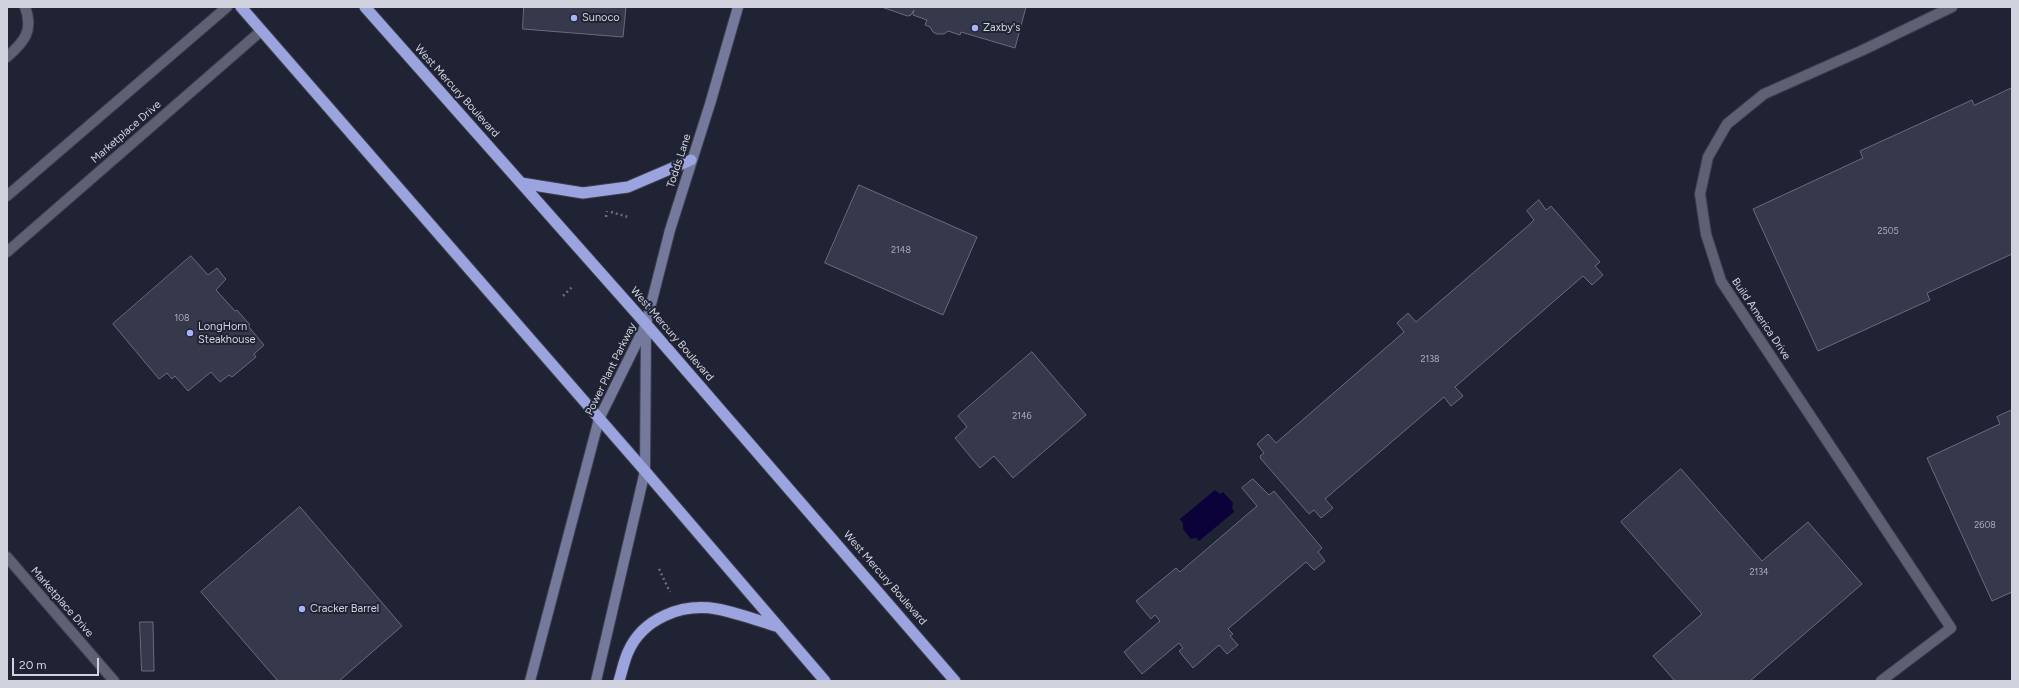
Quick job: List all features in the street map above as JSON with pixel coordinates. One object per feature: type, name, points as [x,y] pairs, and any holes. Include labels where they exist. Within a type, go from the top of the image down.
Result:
[{"type":"highway","points":[[241,7],[645,470],[825,681]]},
{"type":"highway","name":"West Mercury Boulevard","points":[[365,7],[646,324],[955,681]]},
{"type":"highway","points":[[521,182],[583,193],[628,187],[691,160]]},
{"type":"highway","points":[[619,681],[628,652],[635,639],[647,626],[667,614],[688,608],[718,609],[779,627]]},
{"type":"main road","name":"Todds Lane","points":[[646,324],[670,230],[710,104],[738,7]]},
{"type":"main road","name":"Power Plant Parkway","points":[[530,681],[599,419],[646,324]]},
{"type":"main road","name":"Power Plant Parkway","points":[[596,681],[645,470],[646,324]]},
{"type":"lane","points":[[7,57],[27,38],[29,25],[26,7]]},
{"type":"lane","points":[[7,196],[227,7]]},
{"type":"lane","name":"Build America Drive","points":[[1881,681],[1951,628],[1721,281],[1706,234],[1700,194],[1708,157],[1727,124],[1764,94],[1863,50],[1952,7]]},
{"type":"lane","name":"Marketplace Drive","points":[[7,252],[261,31]]},
{"type":"lane","name":"Marketplace Drive","points":[[7,557],[114,681]]},
{"type":"path","points":[[607,210],[628,218]]},
{"type":"path","points":[[562,296],[573,286]]},
{"type":"path","points":[[659,569],[674,598]]},
{"type":"shaded area","points":[[1215,490],[1220,494],[1223,492],[1233,503],[1232,508],[1234,512],[1199,541],[1196,538],[1191,539],[1183,529],[1183,523],[1180,519]]},
{"type":"building","name":"Sunoco","points":[[524,7],[626,7],[623,37],[523,29]]},
{"type":"building","name":"Zaxby's","points":[[882,7],[1026,7],[1015,48],[961,32],[960,35],[948,31],[944,34],[937,34],[933,32],[930,27],[925,25],[927,20],[913,15],[914,10],[911,15],[908,16]]},
{"type":"building","points":[[2012,88],[2012,254],[1927,293],[1930,300],[1818,351],[1753,209],[1863,158],[1860,151],[1972,100],[1974,105]]},
{"type":"building","points":[[859,185],[977,237],[943,315],[825,263]]},
{"type":"building","points":[[1539,200],[1546,210],[1551,206],[1600,262],[1595,266],[1603,275],[1592,285],[1583,276],[1455,387],[1463,396],[1451,406],[1444,397],[1325,499],[1333,508],[1321,518],[1314,510],[1309,514],[1261,459],[1260,456],[1264,453],[1257,444],[1268,434],[1276,443],[1404,332],[1397,323],[1408,313],[1416,322],[1529,225],[1534,220],[1527,211]]},
{"type":"building","points":[[191,256],[208,275],[217,268],[226,279],[216,290],[235,311],[237,310],[264,345],[254,354],[256,357],[232,377],[229,375],[220,382],[211,372],[188,391],[175,376],[172,379],[167,373],[159,379],[113,324]]},
{"type":"building","points":[[1032,352],[1086,415],[1013,478],[994,456],[980,468],[955,438],[967,427],[958,416]]},
{"type":"building","points":[[2012,410],[2012,592],[1992,601],[1927,458],[2000,424],[1997,417]]},
{"type":"building","points":[[1681,469],[1762,561],[1808,522],[1862,584],[1750,681],[1675,681],[1653,656],[1702,614],[1621,522]]},
{"type":"building","points":[[1253,479],[1269,495],[1274,491],[1322,548],[1318,552],[1325,561],[1314,570],[1306,562],[1228,629],[1233,634],[1230,636],[1238,645],[1227,654],[1219,645],[1193,668],[1179,651],[1183,648],[1179,643],[1142,674],[1124,652],[1160,621],[1155,615],[1151,619],[1136,601],[1176,568],[1180,572],[1257,506],[1242,488]]},
{"type":"building","name":"Cracker Barrel","points":[[300,507],[402,626],[339,681],[278,681],[201,592]]},
{"type":"building","points":[[140,622],[153,622],[154,671],[142,671]]},
{"type":"place","name":"Sunoco","points":[[574,18]]},
{"type":"place","name":"Zaxby's","points":[[975,28]]},
{"type":"place","name":"LongHorn Steakhouse","points":[[190,333]]},
{"type":"place","name":"Cracker Barrel","points":[[302,609]]}]
